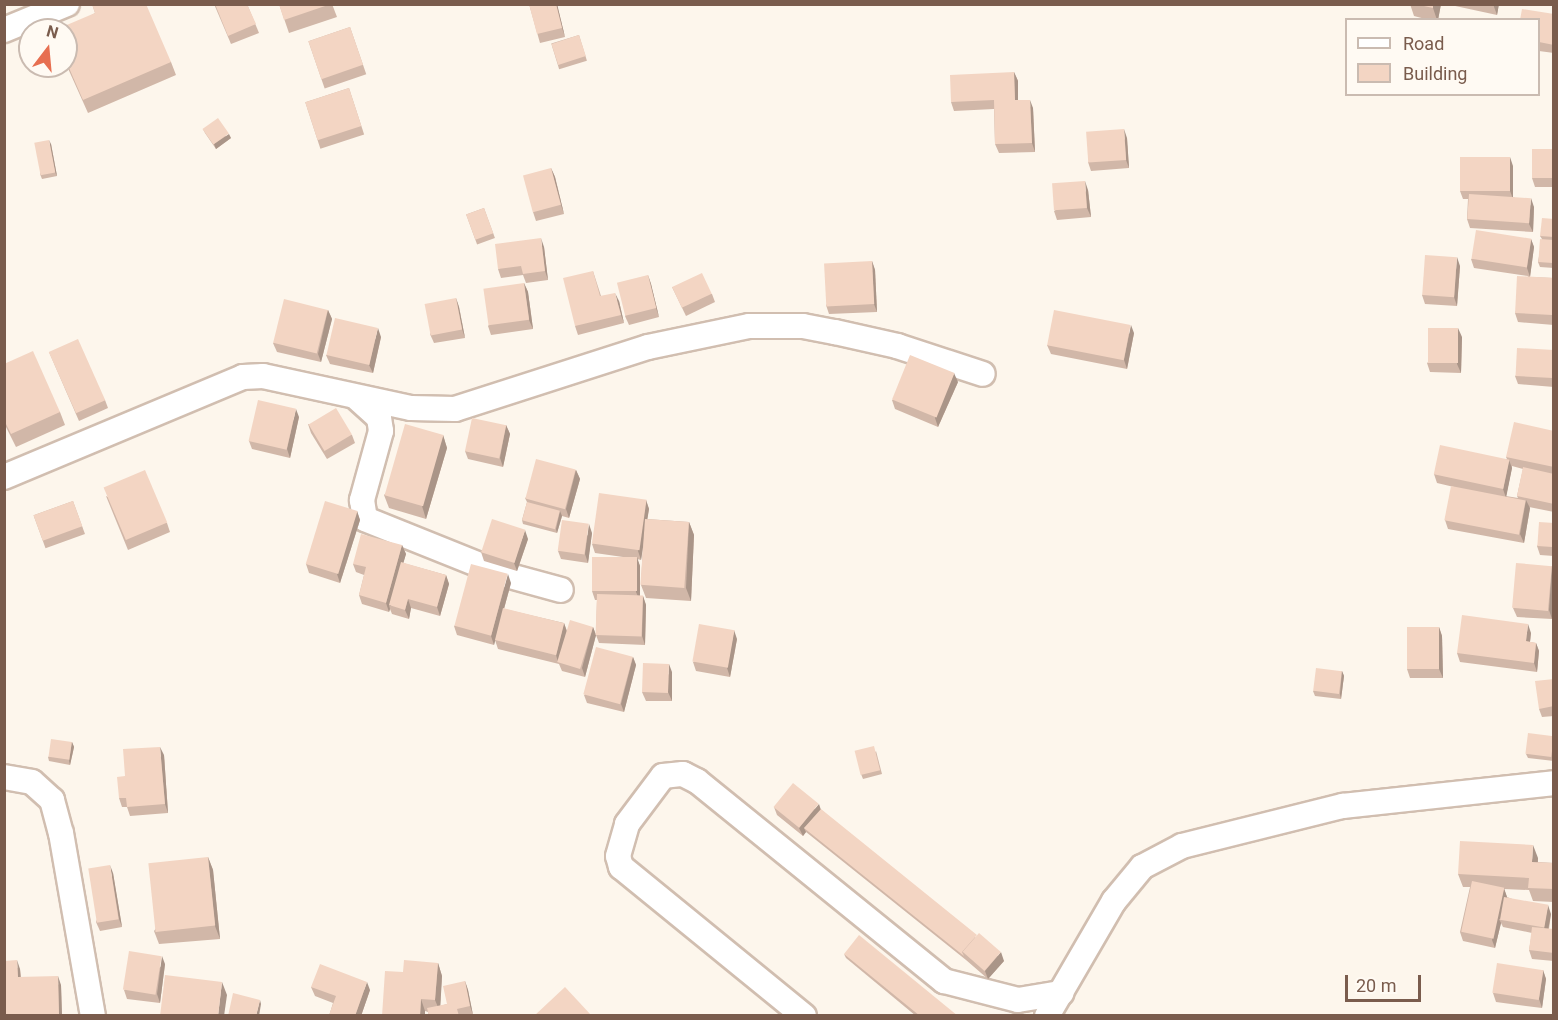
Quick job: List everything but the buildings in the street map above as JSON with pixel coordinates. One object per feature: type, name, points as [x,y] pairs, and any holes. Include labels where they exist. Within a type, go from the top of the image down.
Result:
[{"type":"street","points":[[4,30],[67,4]]},
{"type":"street","points":[[4,477],[243,377],[263,375],[411,408],[455,409],[648,347],[749,326],[803,326],[835,332],[897,346],[983,374]]},
{"type":"street","points":[[354,395],[379,418],[381,431],[362,500],[365,519],[499,573],[561,590]]},
{"type":"street","points":[[804,1016],[621,867],[618,856],[627,824],[663,776],[683,774],[697,781],[944,981],[1018,1000],[1061,993]]},
{"type":"street","points":[[4,777],[32,782],[52,800],[61,833],[93,1016]]},
{"type":"street","points":[[1047,1016],[1108,910],[1142,867],[1182,846],[1343,806],[1554,783]]}]
